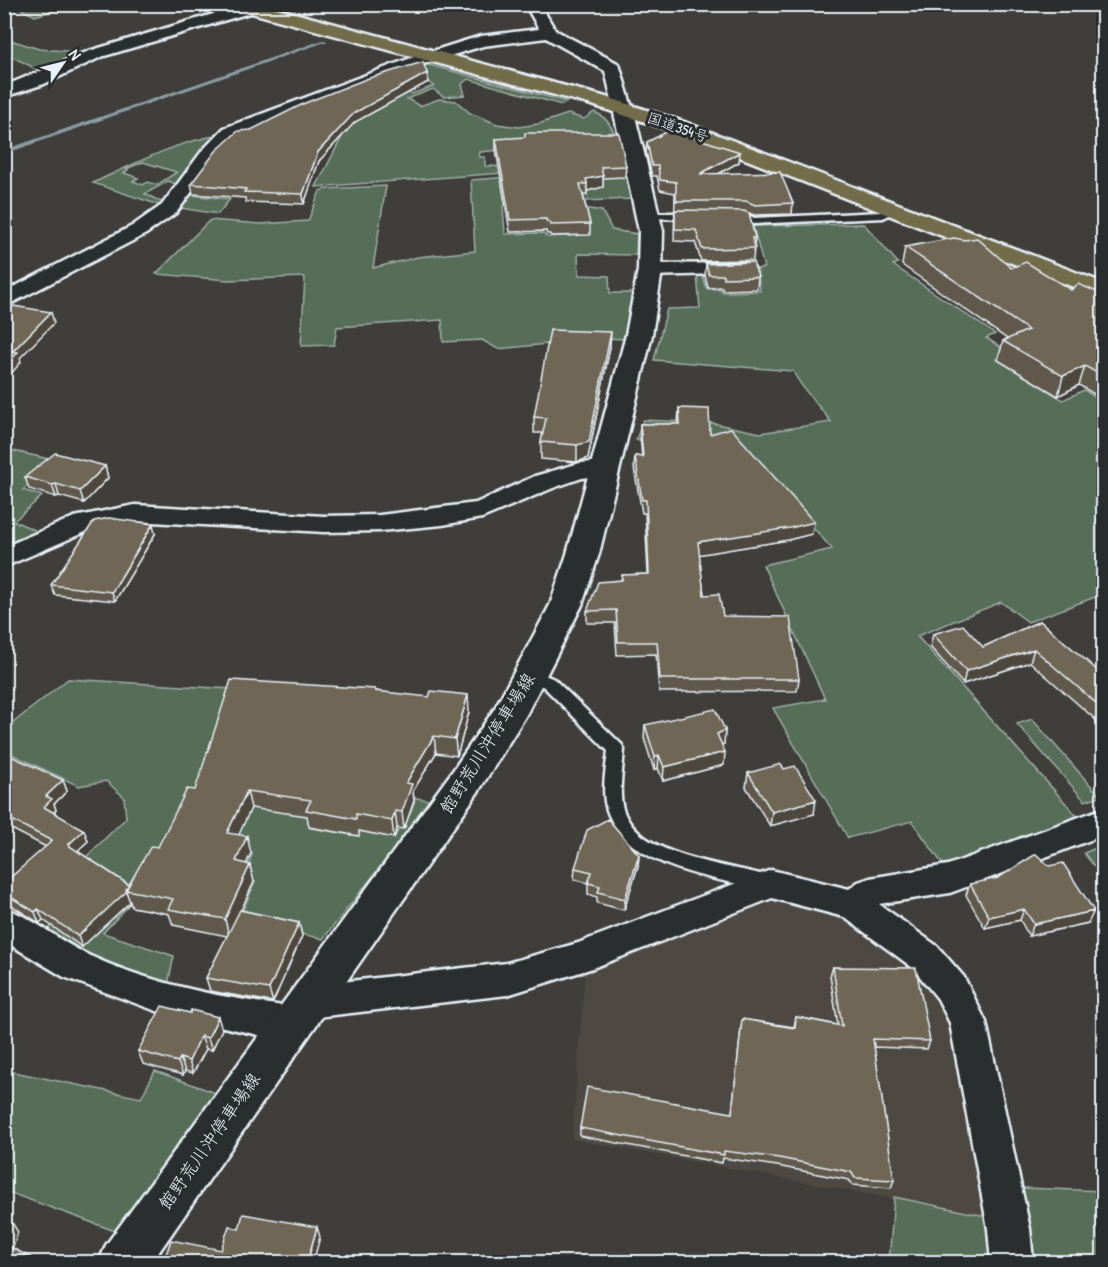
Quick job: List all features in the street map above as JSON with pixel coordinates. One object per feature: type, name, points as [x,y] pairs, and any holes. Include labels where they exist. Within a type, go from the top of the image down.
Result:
[{"type":"highway","name":"国道354号","points":[[252,6],[430,57],[623,108],[694,132],[1104,292]]},
{"type":"main road","name":"館野荒川沖停車場線","points":[[123,1263],[467,779],[509,715],[566,605],[583,554],[606,469],[639,335],[650,270],[649,216],[628,138],[623,108]]},
{"type":"street","points":[[532,4],[549,33],[613,68],[623,108]]},
{"type":"street","points":[[4,92],[38,80],[96,54],[252,6]]},
{"type":"street","points":[[4,301],[139,230],[169,209],[222,138],[230,132],[430,57],[481,41],[549,33]]},
{"type":"street","points":[[650,270],[752,268]]},
{"type":"street","points":[[4,558],[83,523],[135,513],[324,524],[400,521],[482,510],[553,479],[580,471],[606,469]]},
{"type":"street","points":[[854,905],[870,892],[950,879],[1104,822]]},
{"type":"street","points":[[4,922],[36,944],[87,970],[158,994],[255,1019],[507,980],[581,957],[771,884],[854,905],[925,957],[951,988],[968,1022],[1009,1228],[1012,1263]]},
{"type":"lane","points":[[721,217],[745,217],[752,221],[883,215],[893,209]]},
{"type":"lane","points":[[649,216],[710,216]]},
{"type":"lane","points":[[531,675],[549,683],[616,749],[615,809],[623,829],[643,845],[678,860],[771,884]]},
{"type":"shaded area","points":[[760,901],[793,902],[832,911],[859,924],[916,969],[938,996],[955,1032],[991,1217],[572,1139],[585,972],[639,947]]},
{"type":"green space","points":[[17,5],[75,5],[35,16]]},
{"type":"green space","points":[[4,38],[39,49],[92,53],[44,73],[5,53]]},
{"type":"green space","points":[[422,63],[567,102],[562,105],[468,79],[462,84],[465,95],[444,97],[433,89],[407,99],[420,106],[439,99],[456,101],[470,113],[497,124],[519,127],[538,124],[568,114],[584,119],[594,112],[607,121],[611,127],[623,164],[316,187],[343,135],[351,126],[347,124],[388,96],[363,84]],"holes":[[[410,71],[434,86],[412,94],[404,90],[398,92],[380,83]],[[586,138],[599,138],[603,147],[599,147],[601,156],[565,155],[561,145],[564,142],[586,141]],[[509,149],[509,153],[513,153],[513,167],[485,166],[485,157],[479,157],[480,152]]]},
{"type":"green space","points":[[220,135],[179,185],[168,181],[145,194],[166,204],[162,206],[93,183],[155,154],[203,138]],"holes":[[[143,162],[177,172],[157,185],[148,182],[143,185],[133,181],[138,178],[124,173],[128,170],[126,169]]]},
{"type":"green space","points":[[619,169],[625,172],[632,199],[506,204],[503,207],[505,234],[543,233],[547,237],[584,235],[583,208],[602,211],[612,230],[637,234],[636,255],[578,254],[579,275],[609,276],[610,293],[633,293],[624,339],[605,338],[498,349],[482,340],[443,342],[442,320],[337,327],[334,345],[301,346],[305,277],[228,280],[156,274],[210,220],[260,224],[308,221],[320,191],[325,189],[386,186],[373,268],[418,257],[475,251],[471,180]]},
{"type":"green space","points":[[189,195],[230,199],[218,214],[180,208]]},
{"type":"green space","points":[[864,224],[898,263],[893,265],[995,334],[986,338],[1009,352],[996,359],[1063,400],[1084,390],[1103,402],[1103,599],[1098,596],[1028,622],[1001,602],[917,636],[1077,816],[946,869],[912,821],[848,838],[773,708],[825,699],[763,565],[832,549],[736,439],[636,440],[643,420],[712,423],[760,433],[831,422],[793,371],[654,360],[667,309],[700,308],[697,275],[702,274],[707,289],[721,289],[722,292],[760,291],[757,269],[764,268],[753,226]]},
{"type":"green space","points":[[5,449],[57,461],[23,490],[42,496],[14,521],[44,534],[5,552]]},
{"type":"green space","points":[[68,679],[232,689],[291,775],[433,801],[323,939],[239,920],[255,882],[242,877],[253,853],[230,849],[137,896],[103,933],[174,956],[168,984],[108,965],[46,931],[109,873],[82,861],[126,818],[124,797],[106,781],[79,786],[5,751],[4,730]],"holes":[[[414,802],[394,838],[359,831],[358,836],[310,828],[314,817]]]},
{"type":"green space","points":[[1032,719],[1100,796],[1085,801],[1017,724]]},
{"type":"green space","points":[[1103,845],[1103,878],[1084,853]]},
{"type":"green space","points":[[9,1071],[141,1098],[155,1071],[219,1094],[118,1232],[5,1191],[4,1083]]},
{"type":"green space","points":[[1023,1188],[1103,1191],[1103,1262],[1022,1262],[1018,1190]]},
{"type":"green space","points":[[894,1197],[991,1217],[995,1262],[889,1262]]},
{"type":"building","points":[[423,62],[427,73],[354,113],[318,152],[303,194],[244,192],[246,189],[191,184],[216,151],[238,131],[251,130],[305,103],[366,79]]},
{"type":"building","points":[[670,130],[740,152],[700,174],[780,172],[793,203],[755,205],[746,201],[676,201],[676,182],[660,180],[658,166],[652,166],[647,142]]},
{"type":"building","points":[[525,133],[619,133],[626,166],[601,167],[603,176],[586,179],[587,184],[580,184],[590,224],[551,225],[546,219],[510,220],[496,139],[525,137]]},
{"type":"building","points":[[675,210],[749,213],[755,248],[702,249],[696,230],[675,229]]},
{"type":"building","points":[[954,238],[965,240],[977,238],[1011,268],[1026,262],[1071,290],[1078,284],[1097,292],[1104,289],[1104,377],[1085,366],[1063,376],[1003,341],[1028,330],[905,247]]},
{"type":"building","points":[[753,262],[758,277],[724,278],[723,275],[709,275],[706,264]]},
{"type":"building","points":[[13,306],[51,312],[13,351],[18,352],[4,368],[4,314]]},
{"type":"building","points":[[550,330],[611,332],[589,442],[577,445],[541,442],[546,418],[534,417]]},
{"type":"building","points":[[679,408],[709,409],[710,434],[731,428],[814,522],[790,528],[698,542],[704,595],[719,594],[723,616],[790,617],[799,679],[660,679],[657,642],[618,642],[616,610],[587,611],[598,582],[622,580],[622,575],[649,574],[646,500],[642,500],[635,456],[643,457],[640,424],[680,424]]},
{"type":"building","points":[[55,453],[105,466],[80,491],[25,477]]},
{"type":"building","points":[[109,518],[153,524],[112,592],[51,585],[94,521]]},
{"type":"building","points":[[1040,621],[1104,676],[1104,710],[1034,649],[966,671],[933,634],[963,625],[983,647]]},
{"type":"building","points":[[231,680],[375,689],[375,691],[429,697],[431,691],[468,695],[455,739],[434,736],[406,783],[412,784],[402,812],[395,811],[392,821],[356,814],[356,819],[306,810],[311,800],[247,791],[227,833],[247,836],[236,861],[250,865],[225,919],[168,909],[173,899],[126,890],[151,846],[158,847],[187,789],[195,790]]},
{"type":"building","points":[[715,709],[725,730],[717,734],[725,752],[664,767],[659,755],[655,757],[645,725]]},
{"type":"building","points":[[11,756],[63,780],[46,796],[52,799],[44,807],[84,830],[68,845],[129,885],[127,891],[78,936],[38,909],[35,912],[4,893],[4,883],[52,841],[4,816],[4,762]]},
{"type":"building","points":[[781,764],[784,769],[795,766],[816,800],[772,812],[748,773]]},
{"type":"building","points":[[608,819],[639,855],[625,899],[598,892],[600,886],[588,883],[592,872],[575,868],[587,830]]},
{"type":"building","points":[[1036,854],[1049,866],[1063,863],[1094,911],[1034,924],[1024,909],[989,917],[970,884],[998,878]]},
{"type":"building","points":[[240,910],[299,923],[269,989],[206,978]]},
{"type":"building","points":[[833,967],[916,968],[930,1041],[873,1039],[894,1180],[855,1178],[851,1172],[779,1158],[724,1151],[724,1155],[580,1128],[587,1087],[732,1113],[742,1019],[795,1028],[796,1017],[842,1026]]},
{"type":"building","points":[[162,1006],[218,1017],[208,1038],[201,1036],[189,1061],[180,1058],[178,1062],[138,1051]]},
{"type":"building","points":[[243,1214],[317,1227],[308,1259],[319,1261],[318,1263],[163,1263],[171,1240],[221,1250],[229,1226],[239,1229]]},
{"type":"building","points":[[4,1217],[9,1218],[4,1230]]},
{"type":"building","points":[[4,1244],[42,1263],[4,1263]]},
{"type":"waterway","points":[[4,152],[325,41]]}]
